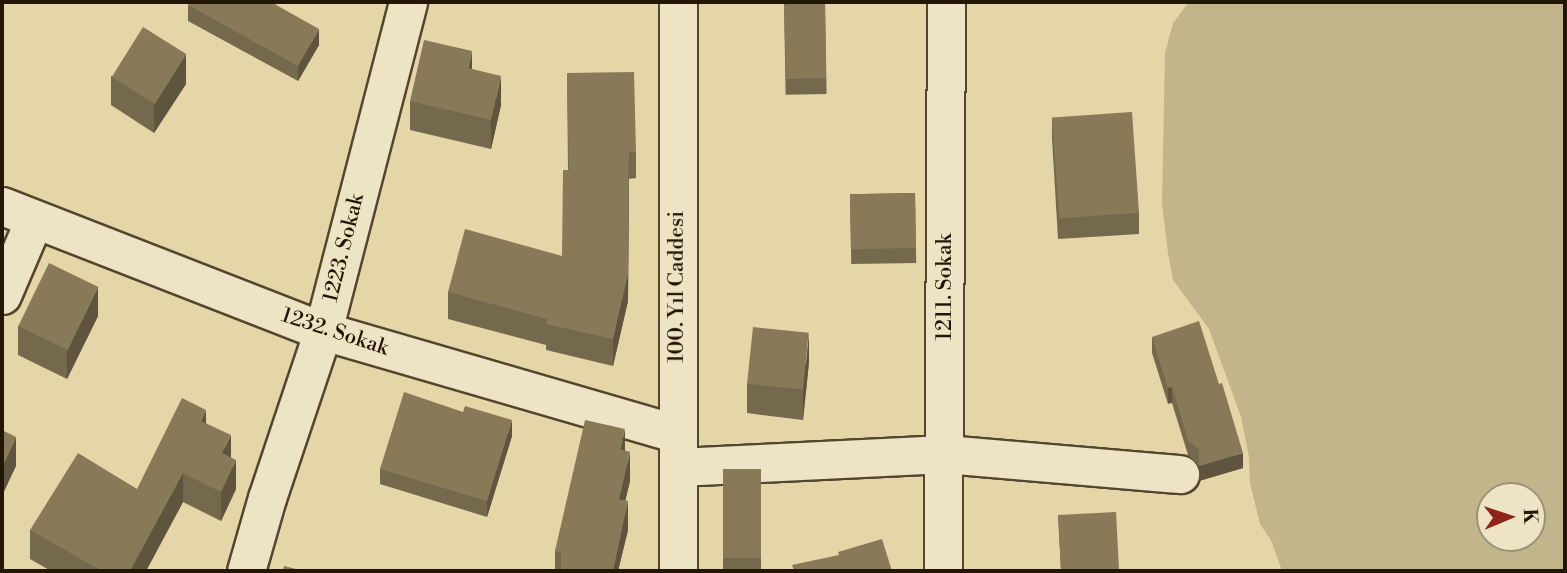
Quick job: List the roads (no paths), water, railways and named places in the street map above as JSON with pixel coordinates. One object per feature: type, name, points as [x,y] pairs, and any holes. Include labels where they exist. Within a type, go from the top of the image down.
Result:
[{"type":"street","name":"1223. Sokak","points":[[246,571],[267,498],[323,331],[408,2]]},
{"type":"street","name":"100. Yıl Caddesi","points":[[678,2],[678,571]]},
{"type":"street","name":"1211. Sokak","points":[[943,571],[946,2]]},
{"type":"street","name":"1232. Sokak","points":[[2,206],[323,331],[677,450],[945,454],[1180,474]]},
{"type":"street","points":[[2,295],[34,220]]}]
